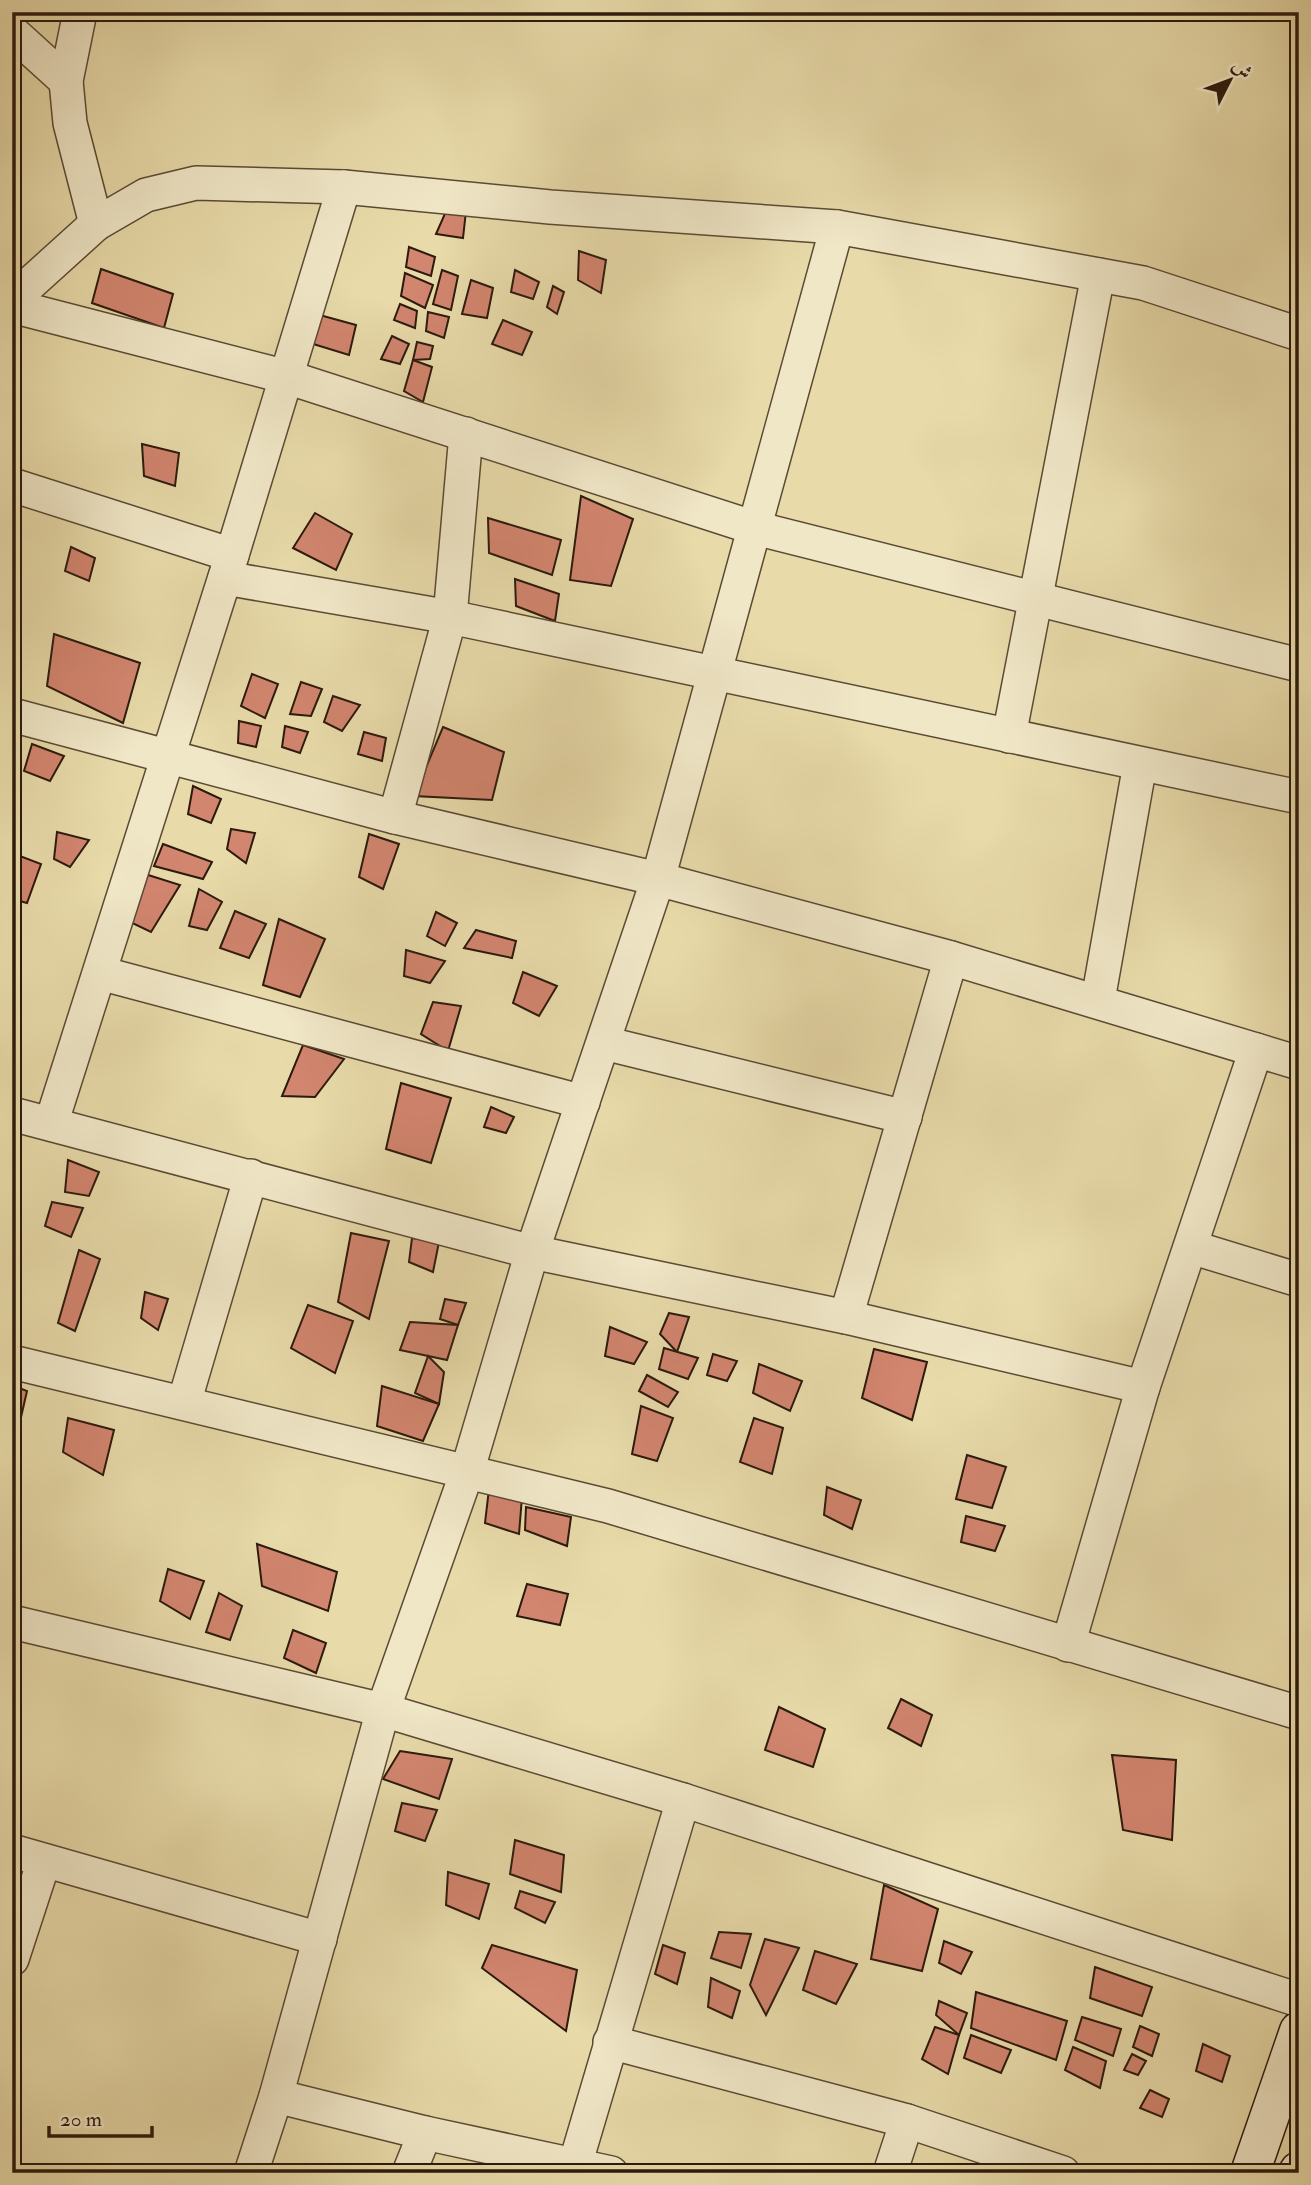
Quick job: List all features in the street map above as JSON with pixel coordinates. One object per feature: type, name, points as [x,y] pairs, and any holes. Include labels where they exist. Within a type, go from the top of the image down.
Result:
[{"type":"street","points":[[80,12],[66,81],[70,123],[96,224]]},
{"type":"street","points":[[12,32],[66,81]]},
{"type":"street","points":[[12,300],[96,224],[146,195],[196,183],[344,187],[550,207],[837,227],[1143,283],[1299,334]]},
{"type":"street","points":[[51,1124],[228,567],[344,187]]},
{"type":"street","points":[[251,2173],[276,2096],[383,1710],[467,1472],[532,1252],[658,879],[837,227]]},
{"type":"street","points":[[1009,737],[1098,275]]},
{"type":"street","points":[[12,306],[287,377],[755,527],[1299,665]]},
{"type":"street","points":[[395,817],[450,617],[466,434]]},
{"type":"street","points":[[12,485],[228,567],[715,675],[1299,797]]},
{"type":"street","points":[[12,715],[395,817],[658,879],[951,958],[1299,1062]]},
{"type":"street","points":[[1098,1000],[1140,764]]},
{"type":"street","points":[[846,1317],[951,958]]},
{"type":"street","points":[[100,973],[583,1102]]},
{"type":"street","points":[[604,1043],[905,1116]]},
{"type":"street","points":[[1068,1644],[1143,1387],[1256,1049]]},
{"type":"street","points":[[12,1114],[532,1252],[846,1317],[1143,1387]]},
{"type":"street","points":[[184,1403],[251,1176]]},
{"type":"street","points":[[1191,1247],[1299,1280]]},
{"type":"street","points":[[12,1362],[608,1506],[1299,1713]]},
{"type":"street","points":[[12,1622],[383,1710],[683,1800],[1299,2000]]},
{"type":"street","points":[[575,2165],[683,1800]]},
{"type":"street","points":[[12,1851],[320,1939]]},
{"type":"street","points":[[12,1959],[44,1861]]},
{"type":"street","points":[[1251,2173],[1299,2031]]},
{"type":"street","points":[[610,2042],[907,2120],[1063,2173]]},
{"type":"street","points":[[276,2096],[425,2133],[611,2173]]},
{"type":"street","points":[[890,2173],[907,2120]]},
{"type":"street","points":[[410,2173],[425,2133]]},
{"type":"building","points":[[447,209],[466,211],[463,238],[436,234]]},
{"type":"building","points":[[409,247],[435,257],[431,276],[406,267]]},
{"type":"building","points":[[579,251],[606,260],[601,293],[578,280]]},
{"type":"building","points":[[101,269],[173,294],[164,328],[92,303]]},
{"type":"building","points":[[442,270],[458,276],[451,310],[433,304]]},
{"type":"building","points":[[515,270],[539,282],[533,299],[511,292]]},
{"type":"building","points":[[405,273],[433,285],[425,308],[401,296]]},
{"type":"building","points":[[471,280],[493,288],[487,318],[462,314]]},
{"type":"building","points":[[553,286],[564,292],[557,314],[547,307]]},
{"type":"building","points":[[400,304],[417,311],[415,328],[394,320]]},
{"type":"building","points":[[428,312],[449,317],[444,338],[426,331]]},
{"type":"building","points":[[316,314],[356,325],[349,355],[310,343]]},
{"type":"building","points":[[503,320],[532,332],[522,355],[492,344]]},
{"type":"building","points":[[392,336],[409,344],[400,364],[381,359]]},
{"type":"building","points":[[417,342],[433,346],[430,359],[413,360]]},
{"type":"building","points":[[413,360],[432,367],[423,402],[404,391]]},
{"type":"building","points":[[142,444],[179,453],[175,486],[144,476]]},
{"type":"building","points":[[581,496],[633,519],[611,586],[570,580]]},
{"type":"building","points":[[315,513],[352,534],[336,570],[293,548]]},
{"type":"building","points":[[488,518],[561,540],[552,575],[489,553]]},
{"type":"building","points":[[71,547],[95,558],[89,581],[65,571]]},
{"type":"building","points":[[515,579],[559,594],[555,621],[516,606]]},
{"type":"building","points":[[54,634],[140,663],[123,723],[47,686]]},
{"type":"building","points":[[252,674],[278,684],[265,718],[241,706]]},
{"type":"building","points":[[301,682],[322,689],[311,716],[290,714]]},
{"type":"building","points":[[333,696],[360,705],[342,731],[324,722]]},
{"type":"building","points":[[239,721],[261,726],[256,747],[238,743]]},
{"type":"building","points":[[285,726],[308,732],[300,753],[282,747]]},
{"type":"building","points":[[443,727],[504,752],[492,800],[414,796]]},
{"type":"building","points":[[364,732],[386,738],[382,761],[358,754]]},
{"type":"building","points":[[32,744],[64,756],[50,781],[24,771]]},
{"type":"building","points":[[193,786],[221,799],[211,823],[188,814]]},
{"type":"building","points":[[231,829],[255,833],[246,863],[227,849]]},
{"type":"building","points":[[57,832],[89,840],[70,867],[54,859]]},
{"type":"building","points":[[369,834],[399,844],[383,889],[359,877]]},
{"type":"building","points":[[163,844],[212,862],[203,879],[154,866]]},
{"type":"building","points":[[12,853],[41,864],[27,903],[12,899]]},
{"type":"building","points":[[145,874],[180,885],[151,932],[128,921]]},
{"type":"building","points":[[199,889],[222,902],[207,930],[189,926]]},
{"type":"building","points":[[235,911],[266,924],[249,958],[220,948]]},
{"type":"building","points":[[436,912],[457,923],[445,946],[427,936]]},
{"type":"building","points":[[279,919],[325,939],[300,997],[263,985]]},
{"type":"building","points":[[476,930],[516,941],[512,958],[464,948]]},
{"type":"building","points":[[406,950],[445,961],[430,983],[404,976]]},
{"type":"building","points":[[523,972],[557,986],[539,1016],[513,1003]]},
{"type":"building","points":[[433,1002],[461,1006],[448,1051],[421,1034]]},
{"type":"building","points":[[303,1045],[344,1059],[315,1097],[282,1096]]},
{"type":"building","points":[[401,1083],[451,1098],[431,1163],[386,1149]]},
{"type":"building","points":[[491,1107],[514,1117],[506,1133],[484,1127]]},
{"type":"building","points":[[68,1160],[99,1172],[89,1196],[65,1192]]},
{"type":"building","points":[[52,1202],[83,1208],[71,1237],[45,1226]]},
{"type":"building","points":[[351,1233],[389,1241],[369,1319],[338,1302]]},
{"type":"building","points":[[412,1238],[439,1242],[433,1272],[409,1262]]},
{"type":"building","points":[[79,1250],[100,1259],[75,1331],[58,1323]]},
{"type":"building","points":[[145,1292],[168,1299],[158,1330],[141,1318]]},
{"type":"building","points":[[445,1299],[466,1303],[458,1325],[440,1319]]},
{"type":"building","points":[[308,1305],[353,1321],[335,1373],[291,1348]]},
{"type":"building","points":[[669,1313],[689,1317],[677,1352],[660,1334]]},
{"type":"building","points":[[410,1322],[458,1325],[447,1360],[400,1350]]},
{"type":"building","points":[[610,1327],[647,1342],[634,1364],[605,1356]]},
{"type":"building","points":[[664,1348],[698,1358],[688,1379],[659,1369]]},
{"type":"building","points":[[874,1349],[927,1362],[912,1420],[862,1398]]},
{"type":"building","points":[[713,1354],[737,1361],[727,1381],[707,1375]]},
{"type":"building","points":[[428,1356],[444,1372],[439,1404],[415,1393]]},
{"type":"building","points":[[759,1364],[802,1381],[790,1411],[753,1393]]},
{"type":"building","points":[[647,1375],[678,1392],[668,1407],[639,1391]]},
{"type":"building","points":[[12,1385],[27,1391],[19,1426],[12,1422]]},
{"type":"building","points":[[382,1386],[439,1404],[423,1441],[377,1426]]},
{"type":"building","points":[[641,1406],[673,1418],[657,1461],[632,1454]]},
{"type":"building","points":[[68,1418],[114,1430],[103,1475],[63,1452]]},
{"type":"building","points":[[754,1418],[783,1428],[772,1474],[740,1462]]},
{"type":"building","points":[[967,1455],[1006,1467],[992,1508],[956,1499]]},
{"type":"building","points":[[827,1487],[861,1500],[852,1529],[824,1515]]},
{"type":"building","points":[[489,1489],[522,1497],[519,1534],[485,1523]]},
{"type":"building","points":[[526,1507],[571,1517],[567,1546],[525,1530]]},
{"type":"building","points":[[966,1516],[1005,1526],[995,1551],[961,1542]]},
{"type":"building","points":[[257,1544],[337,1572],[328,1611],[262,1586]]},
{"type":"building","points":[[168,1569],[204,1581],[190,1619],[160,1601]]},
{"type":"building","points":[[527,1584],[568,1594],[560,1625],[517,1616]]},
{"type":"building","points":[[219,1593],[242,1606],[230,1640],[206,1632]]},
{"type":"building","points":[[293,1630],[326,1643],[316,1673],[284,1658]]},
{"type":"building","points":[[901,1699],[932,1715],[921,1746],[888,1728]]},
{"type":"building","points":[[779,1707],[825,1729],[813,1767],[765,1750]]},
{"type":"building","points":[[400,1751],[452,1759],[439,1799],[383,1779]]},
{"type":"building","points":[[1112,1755],[1176,1760],[1172,1840],[1123,1830]]},
{"type":"building","points":[[402,1803],[437,1810],[425,1841],[395,1831]]},
{"type":"building","points":[[515,1840],[564,1855],[561,1892],[510,1874]]},
{"type":"building","points":[[448,1872],[489,1884],[479,1919],[446,1905]]},
{"type":"building","points":[[884,1885],[938,1909],[922,1971],[871,1959]]},
{"type":"building","points":[[520,1891],[555,1902],[545,1923],[515,1908]]},
{"type":"building","points":[[719,1932],[751,1934],[741,1968],[711,1958]]},
{"type":"building","points":[[765,1939],[799,1948],[766,2015],[750,1985]]},
{"type":"building","points":[[944,1941],[972,1952],[961,1974],[939,1963]]},
{"type":"building","points":[[492,1945],[577,1970],[566,2031],[482,1968]]},
{"type":"building","points":[[663,1945],[685,1953],[677,1984],[655,1974]]},
{"type":"building","points":[[815,1951],[857,1964],[836,2004],[803,1990]]},
{"type":"building","points":[[1095,1967],[1152,1987],[1142,2016],[1090,1998]]},
{"type":"building","points":[[711,1978],[740,1991],[732,2018],[708,2007]]},
{"type":"building","points":[[976,1992],[1067,2021],[1056,2060],[971,2028]]},
{"type":"building","points":[[939,2001],[967,2013],[959,2035],[936,2015]]},
{"type":"building","points":[[1082,2017],[1121,2029],[1113,2056],[1075,2040]]},
{"type":"building","points":[[1140,2026],[1159,2034],[1152,2056],[1133,2047]]},
{"type":"building","points":[[935,2027],[959,2035],[948,2074],[922,2059]]},
{"type":"building","points":[[971,2035],[1011,2050],[1001,2073],[964,2058]]},
{"type":"building","points":[[1203,2044],[1230,2056],[1222,2082],[1196,2071]]},
{"type":"building","points":[[1073,2047],[1106,2061],[1100,2088],[1065,2070]]},
{"type":"building","points":[[1132,2054],[1146,2061],[1138,2075],[1124,2070]]},
{"type":"building","points":[[1150,2090],[1169,2099],[1162,2117],[1140,2108]]}]
